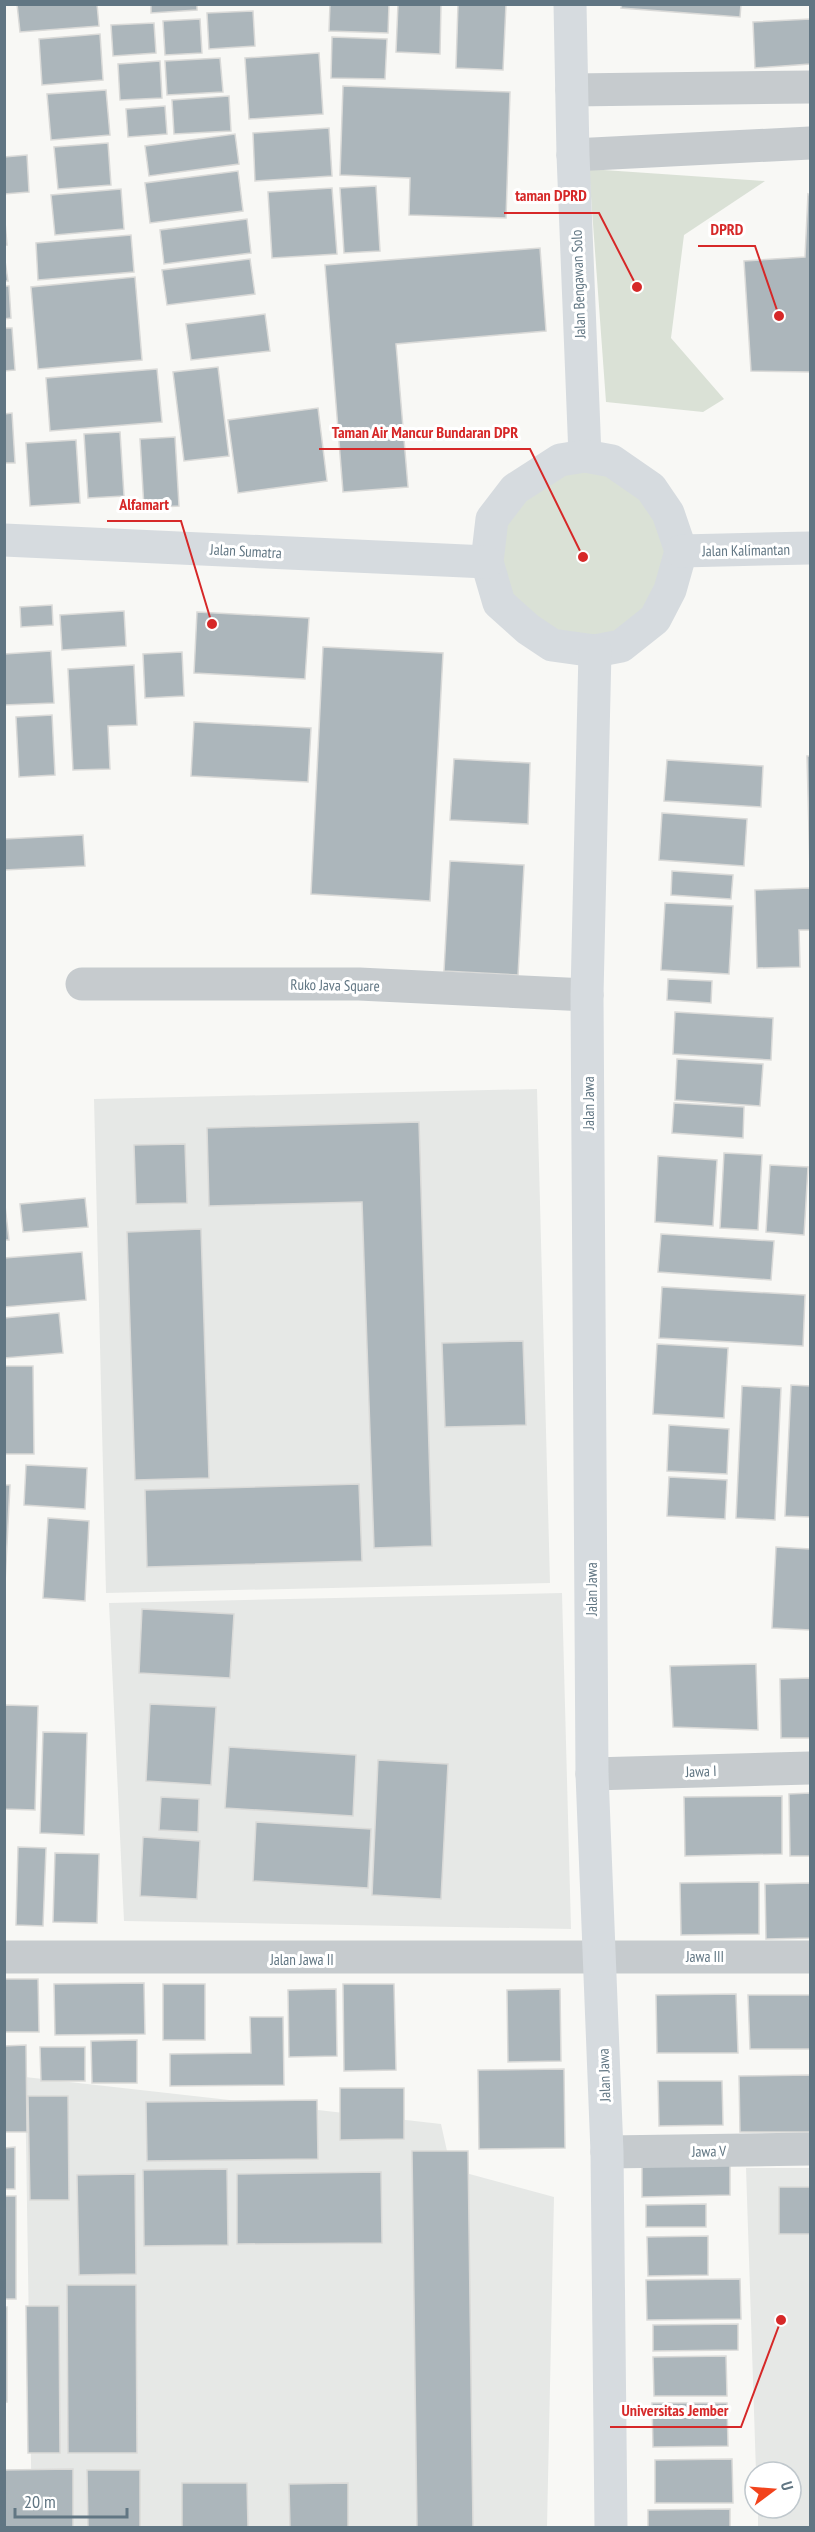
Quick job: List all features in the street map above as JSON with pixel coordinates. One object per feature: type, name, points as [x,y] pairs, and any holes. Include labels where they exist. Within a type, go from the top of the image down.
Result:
[{"type":"main road","name":"Jalan Bengawan Solo","points":[[570,4],[573,154],[585,456]]},
{"type":"main road","points":[[585,456],[612,461],[651,488],[668,513],[681,551],[670,590],[655,619],[621,646],[595,651],[552,645],[528,629],[499,603],[487,562],[492,519],[515,489],[560,460],[585,456]]},
{"type":"main road","name":"Jalan Sumatra","points":[[4,540],[487,562]]},
{"type":"main road","name":"Jalan Kalimantan","points":[[681,551],[810,548]]},
{"type":"main road","name":"Jalan Jawa","points":[[595,651],[587,995],[592,1774],[607,2152],[611,2528]]},
{"type":"street","points":[[572,90],[810,87]]},
{"type":"street","points":[[573,154],[810,142]]},
{"type":"street","name":"Ruko Java Square","points":[[82,984],[359,984],[587,995]]},
{"type":"street","name":"Jawa I","points":[[592,1774],[810,1768]]},
{"type":"street","name":"Jawa III","points":[[600,1956],[810,1957]]},
{"type":"street","name":"Jalan Jawa II","points":[[4,1957],[332,1959],[600,1956]]},
{"type":"street","name":"Jawa V","points":[[607,2152],[810,2150]]},
{"type":"shaded area","points":[[589,169],[765,181],[684,235],[671,338],[724,399],[703,412],[606,402]]},
{"type":"shaded area","points":[[585,456],[668,513],[670,590],[595,651],[499,603],[492,519]]},
{"type":"shaded area","points":[[537,1089],[550,1583],[106,1593],[94,1099]]},
{"type":"shaded area","points":[[562,1593],[571,1929],[124,1921],[109,1603]]},
{"type":"shaded area","points":[[25,2077],[441,2124],[451,2169],[554,2197],[547,2527],[32,2527]]},
{"type":"shaded area","points":[[746,2168],[810,2168],[810,2527],[758,2527],[758,2520],[803,2520],[803,2460],[756,2460]]},
{"type":"building","points":[[17,4],[97,4],[99,26],[20,32]]},
{"type":"building","points":[[151,4],[197,4],[197,10],[151,13]]},
{"type":"building","points":[[330,4],[389,4],[388,33],[329,31]]},
{"type":"building","points":[[398,4],[441,4],[440,54],[396,52]]},
{"type":"building","points":[[458,4],[506,4],[503,70],[456,68]]},
{"type":"building","points":[[622,4],[741,4],[740,17],[621,8]]},
{"type":"building","points":[[253,11],[255,46],[209,49],[207,13]]},
{"type":"building","points":[[200,19],[202,53],[165,55],[163,21]]},
{"type":"building","points":[[810,19],[810,64],[755,68],[753,22]]},
{"type":"building","points":[[154,23],[156,53],[113,56],[111,25]]},
{"type":"building","points":[[100,34],[103,80],[42,85],[39,39]]},
{"type":"building","points":[[332,37],[387,39],[385,79],[331,78]]},
{"type":"building","points":[[319,53],[323,114],[249,119],[245,58]]},
{"type":"building","points":[[220,58],[223,92],[167,95],[165,61]]},
{"type":"building","points":[[160,61],[162,98],[120,100],[118,64]]},
{"type":"building","points":[[343,86],[510,92],[506,218],[409,215],[410,178],[340,175]]},
{"type":"building","points":[[106,90],[110,135],[51,140],[47,94]]},
{"type":"building","points":[[229,96],[231,131],[174,134],[172,100]]},
{"type":"building","points":[[165,106],[167,134],[128,137],[126,109]]},
{"type":"building","points":[[329,128],[332,176],[255,181],[253,133]]},
{"type":"building","points":[[235,134],[239,164],[149,176],[145,146]]},
{"type":"building","points":[[108,143],[111,185],[58,189],[54,147]]},
{"type":"building","points":[[27,155],[29,192],[4,194],[4,157]]},
{"type":"building","points":[[238,171],[243,211],[150,223],[145,183]]},
{"type":"building","points":[[376,186],[380,251],[344,253],[340,188]]},
{"type":"building","points":[[332,188],[337,254],[272,258],[268,192]]},
{"type":"building","points":[[121,189],[124,229],[55,235],[51,195]]},
{"type":"building","points":[[808,194],[810,195],[810,372],[751,371],[744,261],[805,257]]},
{"type":"building","points":[[4,210],[7,245],[4,245]]},
{"type":"building","points":[[247,219],[251,253],[164,264],[160,230]]},
{"type":"building","points":[[131,235],[134,272],[38,280],[36,243]]},
{"type":"building","points":[[540,248],[546,331],[396,344],[408,487],[343,492],[325,265]]},
{"type":"building","points":[[4,254],[8,281],[4,281]]},
{"type":"building","points":[[250,259],[255,294],[167,305],[162,270]]},
{"type":"building","points":[[135,277],[142,360],[38,369],[31,287]]},
{"type":"building","points":[[4,286],[9,286],[11,318],[4,319]]},
{"type":"building","points":[[265,314],[270,351],[191,360],[186,324]]},
{"type":"building","points":[[4,328],[12,328],[15,370],[4,371]]},
{"type":"building","points":[[218,367],[229,456],[184,461],[173,372]]},
{"type":"building","points":[[157,369],[162,422],[50,431],[46,378]]},
{"type":"building","points":[[318,408],[327,481],[238,493],[228,420]]},
{"type":"building","points":[[12,413],[15,463],[4,463],[4,414]]},
{"type":"building","points":[[120,432],[124,496],[88,498],[84,434]]},
{"type":"building","points":[[175,437],[179,506],[144,508],[140,439]]},
{"type":"building","points":[[76,440],[80,503],[30,506],[26,443]]},
{"type":"building","points":[[52,605],[53,625],[21,627],[20,607]]},
{"type":"building","points":[[124,611],[126,646],[62,650],[60,615]]},
{"type":"building","points":[[197,612],[309,618],[305,679],[194,673]]},
{"type":"building","points":[[323,647],[443,653],[430,901],[311,894]]},
{"type":"building","points":[[51,651],[54,703],[4,705],[4,654]]},
{"type":"building","points":[[182,652],[184,696],[145,698],[143,654]]},
{"type":"building","points":[[134,665],[137,725],[108,726],[110,769],[73,770],[68,669]]},
{"type":"building","points":[[52,715],[55,775],[19,777],[16,717]]},
{"type":"building","points":[[194,722],[311,728],[308,782],[191,776]]},
{"type":"building","points":[[807,756],[810,756],[810,871]]},
{"type":"building","points":[[454,759],[530,763],[528,824],[450,820]]},
{"type":"building","points":[[667,760],[763,766],[761,807],[664,801]]},
{"type":"building","points":[[662,813],[747,819],[744,866],[659,860]]},
{"type":"building","points":[[83,835],[85,866],[4,870],[4,839]]},
{"type":"building","points":[[450,861],[524,865],[518,975],[444,971]]},
{"type":"building","points":[[672,871],[733,875],[731,899],[671,895]]},
{"type":"building","points":[[810,888],[810,930],[799,930],[800,967],[757,968],[755,890]]},
{"type":"building","points":[[665,903],[733,906],[729,974],[661,970]]},
{"type":"building","points":[[668,979],[712,981],[711,1003],[667,1000]]},
{"type":"building","points":[[675,1012],[773,1018],[771,1060],[673,1054]]},
{"type":"building","points":[[677,1059],[763,1064],[760,1106],[675,1100]]},
{"type":"building","points":[[674,1103],[744,1107],[743,1138],[672,1133]]},
{"type":"building","points":[[419,1122],[432,1546],[374,1548],[362,1202],[209,1206],[207,1128]]},
{"type":"building","points":[[185,1144],[187,1203],[136,1204],[134,1145]]},
{"type":"building","points":[[724,1153],[762,1155],[758,1230],[720,1228]]},
{"type":"building","points":[[658,1156],[717,1160],[713,1226],[655,1222]]},
{"type":"building","points":[[770,1165],[808,1167],[804,1235],[766,1232]]},
{"type":"building","points":[[4,1197],[9,1240],[4,1240]]},
{"type":"building","points":[[85,1198],[88,1227],[23,1232],[20,1204]]},
{"type":"building","points":[[201,1229],[209,1478],[135,1480],[127,1232]]},
{"type":"building","points":[[661,1234],[774,1241],[771,1280],[658,1272]]},
{"type":"building","points":[[82,1252],[86,1300],[4,1307],[4,1258]]},
{"type":"building","points":[[662,1287],[805,1295],[803,1346],[659,1338]]},
{"type":"building","points":[[59,1313],[63,1353],[4,1358],[4,1318]]},
{"type":"building","points":[[523,1341],[526,1425],[445,1427],[442,1343]]},
{"type":"building","points":[[657,1344],[728,1348],[724,1418],[653,1414]]},
{"type":"building","points":[[4,1366],[33,1366],[34,1454],[4,1454]]},
{"type":"building","points":[[791,1385],[810,1386],[810,1517],[785,1516]]},
{"type":"building","points":[[742,1386],[781,1388],[775,1520],[736,1518]]},
{"type":"building","points":[[669,1425],[729,1429],[727,1474],[667,1471]]},
{"type":"building","points":[[26,1465],[87,1468],[85,1509],[24,1505]]},
{"type":"building","points":[[669,1477],[727,1480],[725,1519],[667,1516]]},
{"type":"building","points":[[359,1484],[362,1561],[147,1567],[145,1490]]},
{"type":"building","points":[[4,1485],[10,1485],[5,1583],[4,1583]]},
{"type":"building","points":[[48,1518],[89,1521],[85,1601],[43,1598]]},
{"type":"building","points":[[776,1547],[810,1549],[810,1630],[772,1628]]},
{"type":"building","points":[[142,1609],[234,1614],[230,1678],[139,1673]]},
{"type":"building","points":[[756,1664],[758,1730],[673,1727],[670,1666]]},
{"type":"building","points":[[810,1678],[810,1738],[781,1738],[780,1679]]},
{"type":"building","points":[[150,1704],[216,1707],[211,1785],[146,1781]]},
{"type":"building","points":[[4,1705],[38,1706],[35,1810],[4,1809]]},
{"type":"building","points":[[43,1732],[87,1733],[84,1835],[40,1833]]},
{"type":"building","points":[[229,1747],[356,1755],[353,1816],[225,1808]]},
{"type":"building","points":[[378,1760],[448,1764],[441,1899],[372,1895]]},
{"type":"building","points":[[810,1793],[810,1856],[790,1856],[789,1794]]},
{"type":"building","points":[[782,1796],[782,1854],[685,1856],[684,1797]]},
{"type":"building","points":[[161,1797],[199,1799],[198,1832],[159,1830]]},
{"type":"building","points":[[256,1822],[371,1829],[368,1888],[253,1881]]},
{"type":"building","points":[[143,1837],[200,1841],[197,1899],[140,1896]]},
{"type":"building","points":[[18,1847],[46,1848],[43,1926],[16,1925]]},
{"type":"building","points":[[55,1853],[99,1854],[97,1923],[53,1922]]},
{"type":"building","points":[[759,1882],[759,1934],[681,1935],[680,1883]]},
{"type":"building","points":[[810,1883],[810,1938],[766,1939],[765,1884]]},
{"type":"building","points":[[4,1979],[38,1979],[39,2032],[4,2032]]},
{"type":"building","points":[[144,1983],[145,2034],[55,2035],[54,1984]]},
{"type":"building","points":[[163,1984],[205,1984],[205,2040],[163,2040]]},
{"type":"building","points":[[343,1984],[394,1984],[396,2070],[344,2071]]},
{"type":"building","points":[[336,1989],[337,2056],[289,2057],[288,1990]]},
{"type":"building","points":[[560,1989],[561,2061],[508,2062],[507,1990]]},
{"type":"building","points":[[736,1994],[738,2053],[657,2053],[656,1995]]},
{"type":"building","points":[[748,1995],[810,1995],[810,2049],[750,2049]]},
{"type":"building","points":[[250,2017],[283,2017],[284,2085],[170,2086],[170,2054],[251,2053]]},
{"type":"building","points":[[137,2040],[137,2083],[92,2083],[91,2041]]},
{"type":"building","points":[[26,2045],[27,2132],[4,2132],[4,2046]]},
{"type":"building","points":[[40,2047],[85,2047],[85,2081],[41,2081]]},
{"type":"building","points":[[564,2069],[565,2148],[479,2149],[478,2070]]},
{"type":"building","points":[[810,2075],[810,2132],[740,2132],[739,2076]]},
{"type":"building","points":[[658,2081],[722,2081],[723,2125],[659,2126]]},
{"type":"building","points":[[340,2088],[404,2088],[404,2139],[340,2140]]},
{"type":"building","points":[[28,2096],[68,2096],[69,2200],[30,2200]]},
{"type":"building","points":[[317,2100],[318,2159],[147,2161],[146,2102]]},
{"type":"building","points":[[15,2147],[15,2189],[4,2189],[4,2148]]},
{"type":"building","points":[[412,2151],[468,2151],[473,2528],[417,2528]]},
{"type":"building","points":[[642,2157],[730,2157],[730,2195],[642,2197]]},
{"type":"building","points":[[227,2169],[228,2245],[144,2246],[143,2170]]},
{"type":"building","points":[[381,2172],[382,2243],[237,2244],[237,2174]]},
{"type":"building","points":[[135,2174],[136,2274],[79,2275],[77,2175]]},
{"type":"building","points":[[779,2187],[810,2187],[810,2234],[779,2234]]},
{"type":"building","points":[[4,2196],[16,2196],[16,2299],[4,2299]]},
{"type":"building","points":[[706,2204],[706,2227],[646,2227],[646,2205]]},
{"type":"building","points":[[708,2236],[708,2275],[648,2276],[647,2237]]},
{"type":"building","points":[[740,2279],[741,2319],[647,2320],[646,2280]]},
{"type":"building","points":[[67,2285],[136,2285],[137,2453],[68,2453]]},
{"type":"building","points":[[26,2306],[59,2306],[60,2453],[28,2453]]},
{"type":"building","points":[[4,2307],[7,2307],[7,2402],[4,2402]]},
{"type":"building","points":[[738,2324],[738,2350],[653,2351],[653,2325]]},
{"type":"building","points":[[726,2356],[727,2396],[654,2396],[653,2357]]},
{"type":"building","points":[[652,2403],[727,2403],[728,2446],[653,2447]]},
{"type":"building","points":[[732,2459],[733,2503],[655,2503],[655,2460]]},
{"type":"building","points":[[73,2469],[73,2528],[4,2528],[4,2470]]},
{"type":"building","points":[[87,2470],[140,2470],[140,2528],[88,2528]]},
{"type":"building","points":[[182,2483],[247,2483],[248,2528],[182,2528]]},
{"type":"building","points":[[348,2483],[348,2528],[290,2528],[289,2484]]},
{"type":"building","points":[[730,2509],[730,2528],[648,2528],[648,2510]]},
{"type":"place","name":"taman DPRD","points":[[637,287]]},
{"type":"place","name":"DPRD","points":[[779,316]]},
{"type":"place","name":"Taman Air Mancur Bundaran DPR","points":[[583,557]]},
{"type":"place","name":"Alfamart","points":[[212,624]]},
{"type":"place","name":"Universitas Jember","points":[[781,2320]]}]
